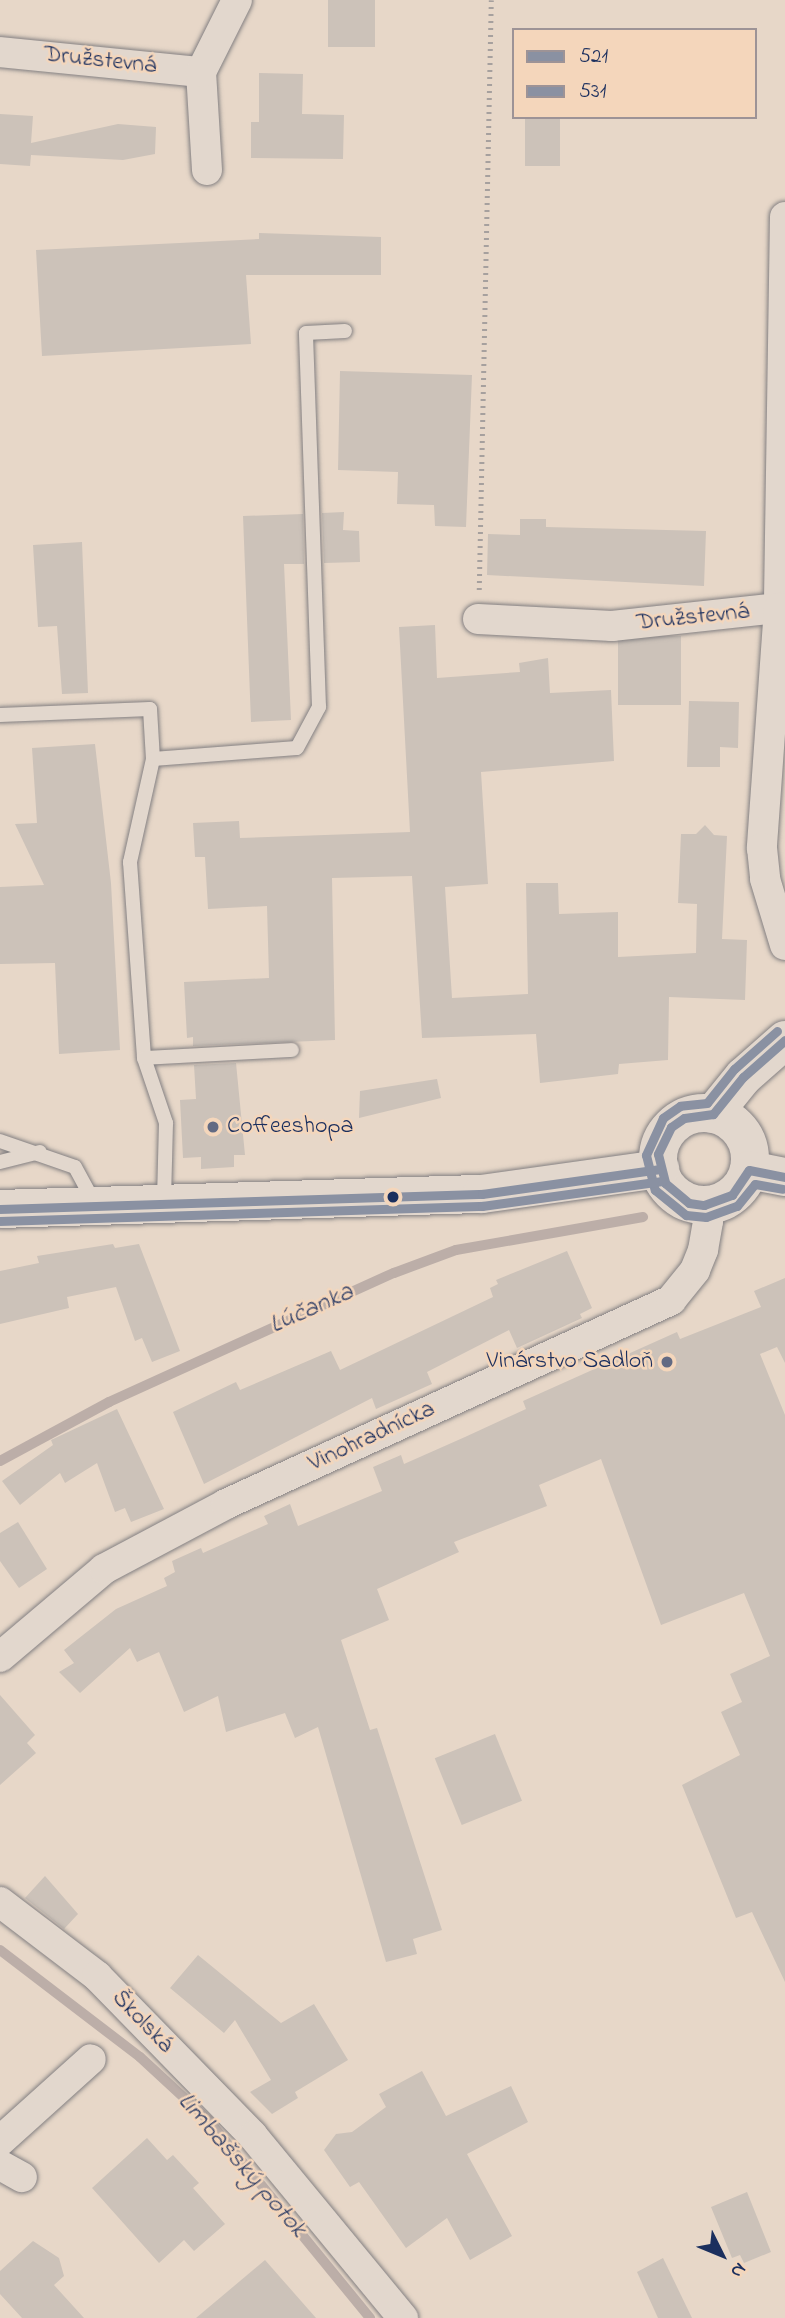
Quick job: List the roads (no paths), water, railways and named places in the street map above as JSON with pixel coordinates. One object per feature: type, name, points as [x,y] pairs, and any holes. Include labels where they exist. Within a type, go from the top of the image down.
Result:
[{"type":"street","points":[[207,170],[201,72],[237,0]]},
{"type":"street","name":"Družstevná","points":[[0,52],[201,72]]},
{"type":"street","points":[[782,607],[785,218]]},
{"type":"street","name":"Družstevná","points":[[478,619],[612,626],[782,607],[762,848],[765,879],[785,944]]},
{"type":"street","points":[[713,1114],[743,1077],[785,1040]]},
{"type":"street","points":[[713,1114],[738,1128],[748,1148],[767,1174],[732,1195],[704,1205],[675,1195],[660,1169],[658,1154],[671,1127],[684,1118],[713,1114]]},
{"type":"street","points":[[0,1209],[419,1197],[546,1187],[660,1169]]},
{"type":"street","name":"Vinohradnícka","points":[[0,1657],[104,1569],[226,1504],[671,1300],[695,1269],[703,1250],[708,1221],[704,1205]]},
{"type":"street","name":"Školská","points":[[0,1902],[97,1976],[253,2136],[403,2318]]},
{"type":"street","points":[[0,2141],[92,2059]]},
{"type":"lane","points":[[153,759],[297,748],[319,707],[306,333],[345,331]]},
{"type":"lane","points":[[0,715],[150,709],[153,759],[130,862],[144,1058],[166,1123],[164,1204]]},
{"type":"lane","points":[[144,1058],[292,1050]]},
{"type":"lane","points":[[0,1142],[40,1152],[75,1167],[95,1205]]},
{"type":"lane","points":[[0,1162],[40,1152]]},
{"type":"waterway","name":"Lúčanka","points":[[0,1461],[109,1402],[394,1273],[456,1250],[643,1217]]},
{"type":"waterway","name":"Limbašský potok","points":[[0,1950],[140,2057],[208,2120],[370,2318]]},
{"type":"place","name":"Coffeeshopa","points":[[213,1127]]},
{"type":"place","name":"Vinárstvo Sadloň","points":[[667,1362]]}]
